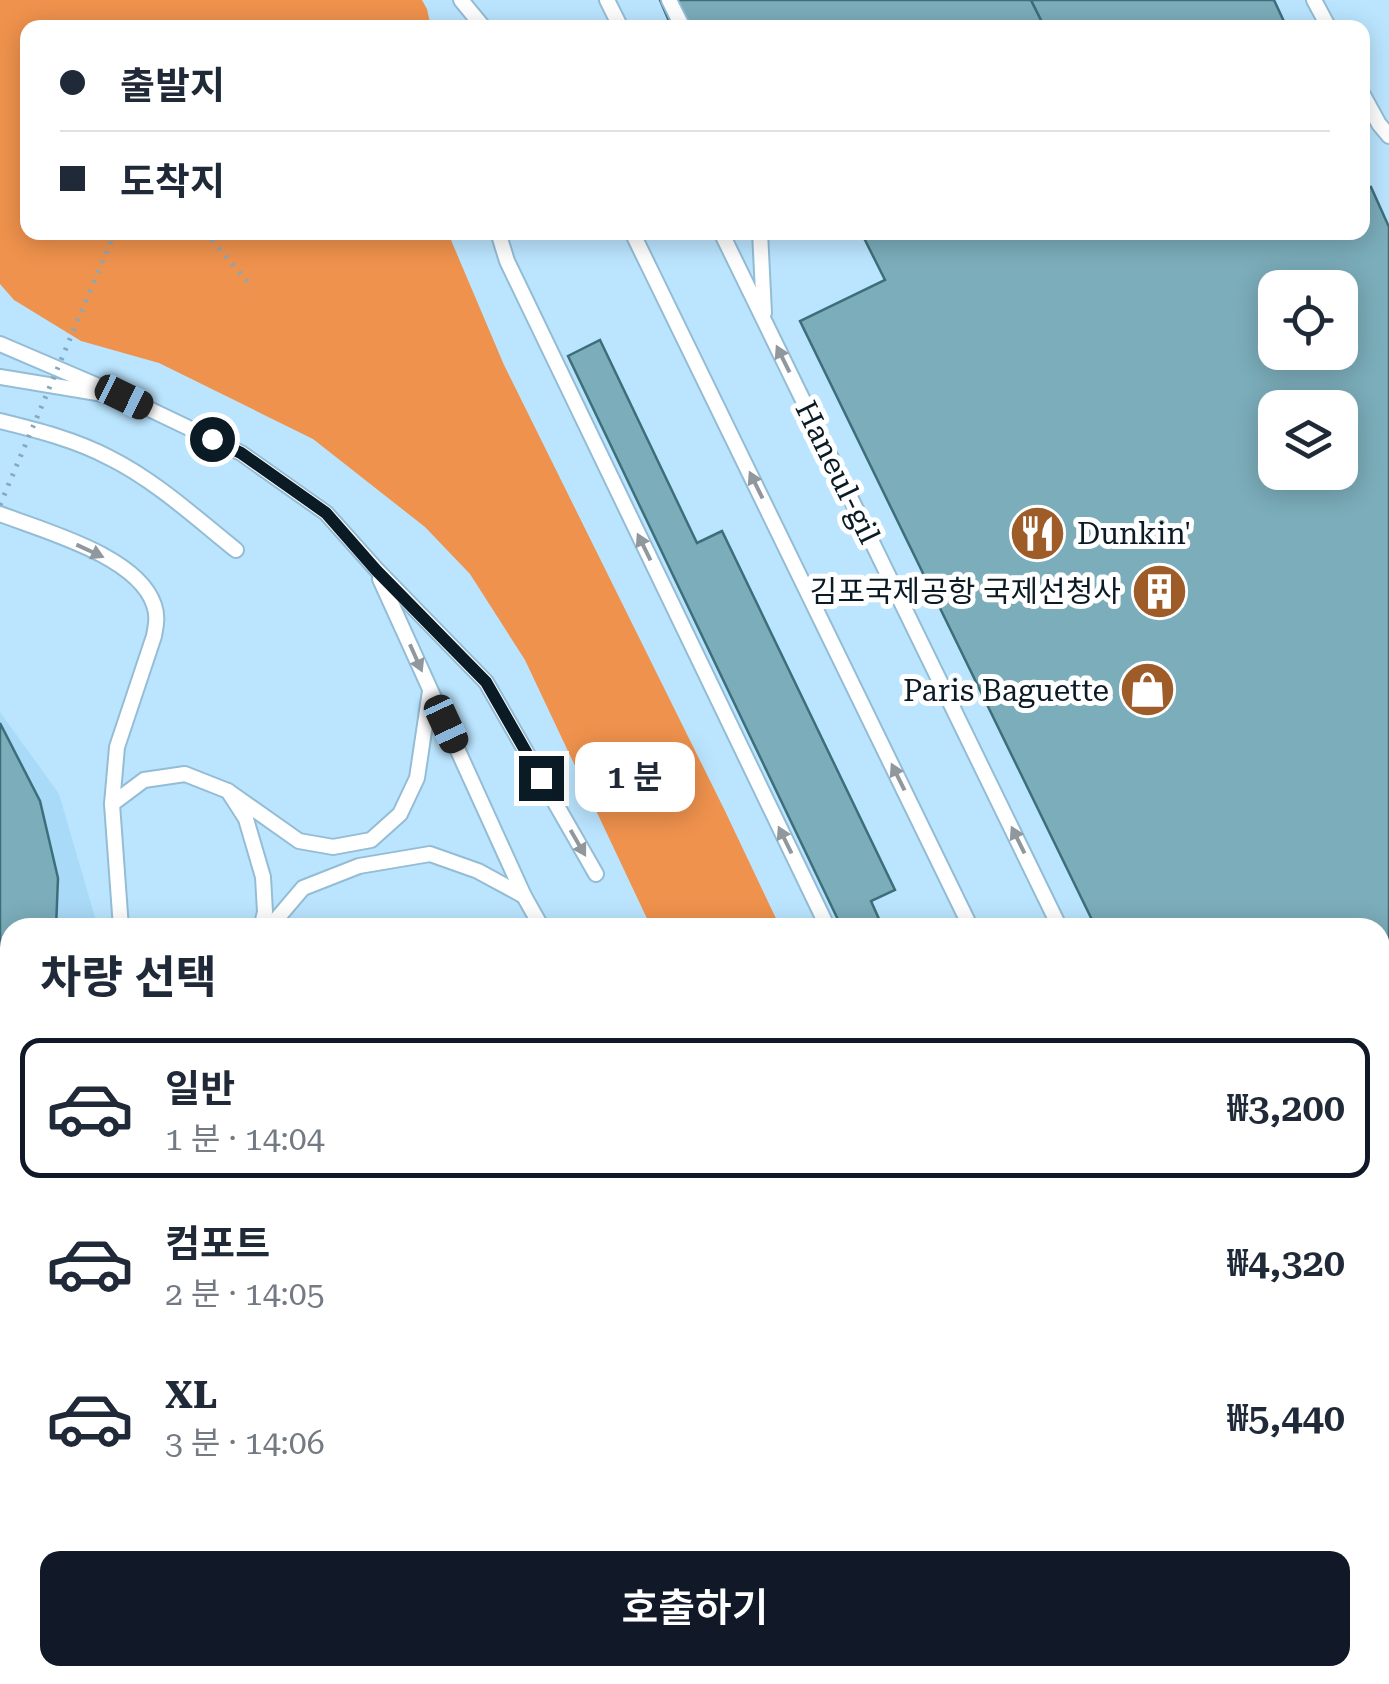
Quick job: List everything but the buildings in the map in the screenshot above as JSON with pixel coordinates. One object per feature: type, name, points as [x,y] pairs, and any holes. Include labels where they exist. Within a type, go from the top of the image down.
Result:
[{"type":"lane","points":[[1370,108],[1389,136]]},
{"type":"lane","points":[[500,240],[507,261],[823,918]]},
{"type":"lane","points":[[636,240],[966,918]]},
{"type":"lane","name":"Haneul-gil","points":[[725,240],[1055,918]]},
{"type":"lane","points":[[760,240],[765,323]]},
{"type":"lane","points":[[0,332],[17,352]]},
{"type":"lane","points":[[0,344],[241,453],[326,513],[486,682],[596,874]]},
{"type":"lane","points":[[0,377],[124,397]]},
{"type":"lane","points":[[0,421],[48,433],[111,458],[166,494],[236,550]]},
{"type":"lane","points":[[0,514],[69,541],[133,574],[154,604],[154,636],[116,747],[112,804],[120,918]]},
{"type":"lane","points":[[376,570],[536,918]]},
{"type":"lane","points":[[112,804],[144,780],[185,774],[228,791],[299,841],[333,847],[371,840],[400,814],[417,778],[430,690]]},
{"type":"lane","points":[[228,791],[246,819],[263,877],[265,918]]},
{"type":"lane","points":[[274,918],[302,888],[359,866],[430,854],[478,871],[524,896]]},
{"type":"path","points":[[0,505],[112,240]]},
{"type":"path","points":[[213,240],[253,288]]},
{"type":"shaded area","points":[[0,0],[422,0],[429,20],[20,20],[20,240],[451,240],[504,365],[776,918],[647,918],[525,660],[470,574],[425,527],[313,439],[159,363],[81,341],[14,300],[0,284]]},
{"type":"shaded area","points":[[0,712],[59,794],[95,918],[0,918]]},
{"type":"place","name":"Dunkin'","points":[[1038,533]]},
{"type":"place","name":"김포국제공항 국제선청사","points":[[1160,591]]},
{"type":"place","name":"Paris Baguette","points":[[1148,690]]},
{"type":"route","points":[[212,439],[241,453],[326,513],[486,682],[541,778]]}]
